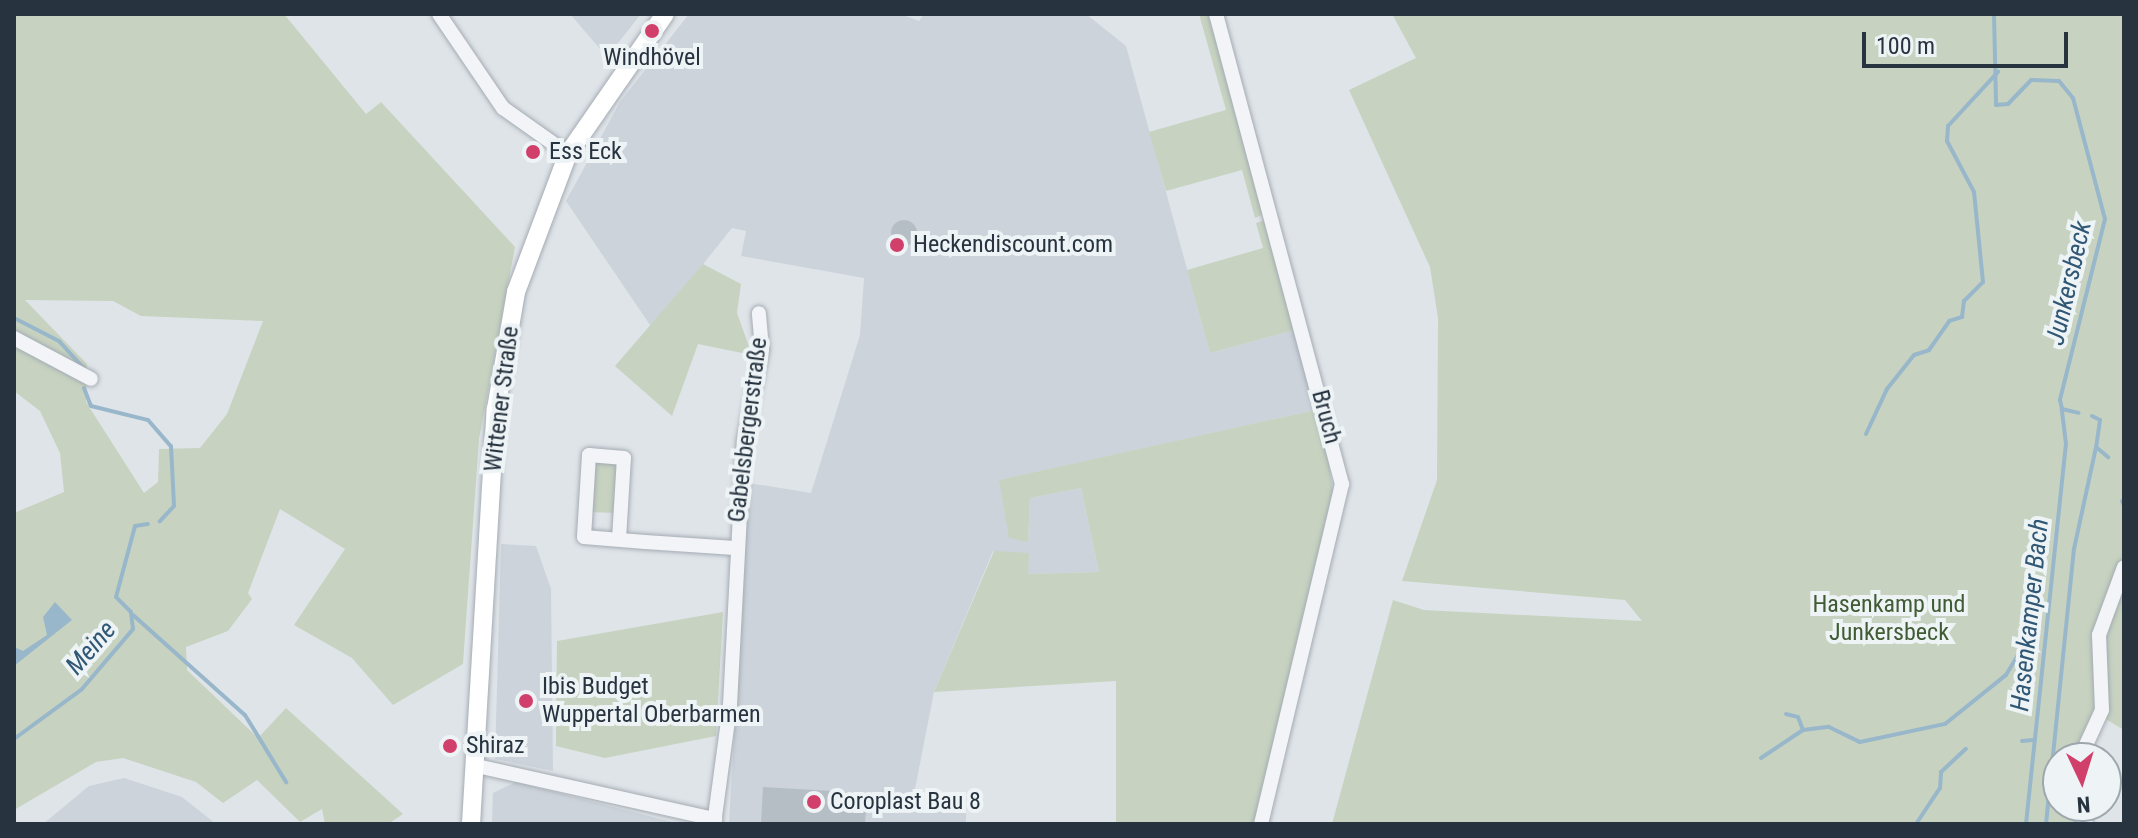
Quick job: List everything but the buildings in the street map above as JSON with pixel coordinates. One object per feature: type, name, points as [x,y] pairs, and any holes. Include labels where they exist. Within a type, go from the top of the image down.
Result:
[{"type":"main road","name":"Wittener Straße","points":[[471,824],[506,340],[533,233],[568,154],[665,14]]},
{"type":"street","points":[[439,14],[503,108],[568,154]]},
{"type":"street","name":"Bruch","points":[[1216,14],[1342,484],[1261,824]]},
{"type":"street","name":"Gabelsbergerstraße","points":[[714,822],[730,705],[735,548],[762,349],[759,313]]},
{"type":"street","points":[[14,338],[91,379]]},
{"type":"street","points":[[619,539],[624,458],[589,455],[584,537],[735,548]]},
{"type":"street","points":[[2087,742],[2102,710],[2099,635],[2124,567]]},
{"type":"street","points":[[477,766],[714,822]]},
{"type":"shaded area","points":[[570,14],[641,14],[607,57]]},
{"type":"shaded area","points":[[689,14],[900,14],[919,21],[924,14],[1086,14],[1126,46],[1210,353],[1298,329],[1320,409],[1000,480],[1028,542],[1030,498],[1081,488],[1099,572],[1028,574],[993,551],[934,692],[911,809],[966,813],[966,824],[729,824],[749,483],[811,493],[860,335],[864,278],[741,256],[746,231],[732,228],[652,328],[566,201],[620,102]]},
{"type":"shaded area","points":[[501,544],[536,546],[551,589],[553,771],[495,759]]},
{"type":"shaded area","points":[[124,778],[182,797],[216,824],[43,824],[89,786]]},
{"type":"shaded area","points":[[516,782],[680,824],[492,824],[493,793]]},
{"type":"green space","points":[[14,14],[284,14],[366,114],[381,102],[515,247],[479,439],[463,664],[393,705],[352,658],[294,625],[345,549],[280,509],[248,593],[252,599],[228,631],[186,647],[187,670],[258,738],[286,708],[403,814],[388,824],[325,824],[322,809],[300,822],[257,780],[223,803],[196,782],[123,758],[96,762],[14,810],[14,513],[64,492],[60,453],[40,411],[14,391]],"holes":[[[25,300],[113,301],[141,316],[263,321],[227,414],[200,448],[159,449],[158,482],[144,493],[86,402],[87,364]]]},
{"type":"green space","points":[[1199,14],[1216,14],[1264,214],[1255,218],[1242,170],[1166,191],[1149,132],[1226,110]]},
{"type":"green space","name":"Hasenkamp und Junkersbeck","points":[[1392,14],[2124,14],[2124,730],[2104,718],[2094,742],[2042,742],[2042,822],[2092,824],[1332,824],[1393,600],[1424,610],[1642,621],[1625,600],[1402,581],[1437,480],[1438,318],[1430,267],[1349,90],[1416,58]]},
{"type":"green space","points":[[1269,219],[1298,329],[1210,353],[1187,270],[1263,248],[1256,223]]},
{"type":"green space","points":[[703,264],[741,284],[737,313],[752,355],[698,344],[672,416],[615,366]]},
{"type":"green space","points":[[1320,409],[1335,503],[1257,824],[1116,824],[1116,681],[934,692],[994,551],[1029,553],[1028,574],[1099,572],[1081,488],[1030,498],[1028,542],[1009,538],[999,480]]},
{"type":"green space","points":[[612,460],[620,467],[617,513],[588,512],[595,462]]},
{"type":"green space","points":[[723,612],[716,736],[605,758],[556,746],[557,641]]},
{"type":"water","points":[[55,602],[72,620],[14,666],[14,647],[23,651],[47,635],[43,617]]},
{"type":"waterway","name":"Junkersbeck","points":[[1994,14],[1996,105],[2008,104],[2031,80],[2059,81],[2073,98],[2105,219],[2060,400],[2062,409],[2079,413]]},
{"type":"waterway","points":[[1866,434],[1887,389],[1914,355],[1929,350],[1949,321],[1962,317],[1964,301],[1983,282],[1974,192],[1947,141],[1948,126],[1998,72]]},
{"type":"waterway","name":"Meine","points":[[14,318],[59,341],[87,372]]},
{"type":"waterway","name":"Meine","points":[[84,388],[91,406],[148,420],[171,446],[174,506],[160,521]]},
{"type":"waterway","name":"Hasenkamper Bach","points":[[2026,824],[2066,444],[2062,409]]},
{"type":"waterway","name":"Junkersbeck","points":[[2092,416],[2100,420],[2096,447],[2108,457]]},
{"type":"waterway","points":[[2046,824],[2074,549],[2096,447]]},
{"type":"waterway","name":"Junkersbeck","points":[[2122,501],[2124,505]]},
{"type":"waterway","name":"Meine","points":[[14,739],[82,689],[133,629],[131,612],[116,597],[135,526],[148,524]]},
{"type":"waterway","points":[[133,615],[245,715],[286,782]]},
{"type":"waterway","points":[[1761,758],[1803,730],[1829,727],[1860,742],[1945,724],[2006,675],[2023,647]]},
{"type":"waterway","points":[[1786,714],[1798,717],[1803,730]]},
{"type":"waterway","points":[[2022,741],[2033,740]]},
{"type":"waterway","points":[[1916,824],[1940,788],[1941,772],[1966,749]]},
{"type":"place","name":"Windhövel","points":[[652,31]]},
{"type":"place","name":"Ess Eck","points":[[533,152]]},
{"type":"place","name":"Heckendiscount.com","points":[[897,245]]},
{"type":"place","name":"Ibis Budget Wuppertal Oberbarmen","points":[[526,701]]},
{"type":"place","name":"Shiraz","points":[[450,746]]},
{"type":"place","name":"Coroplast Bau 8","points":[[814,802]]}]
